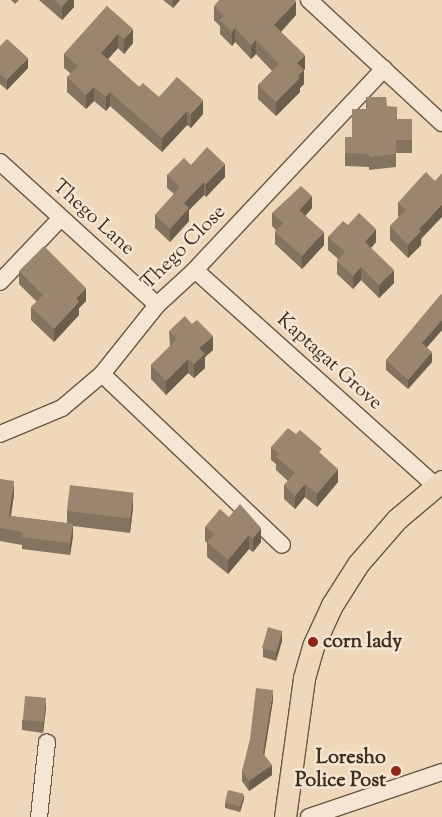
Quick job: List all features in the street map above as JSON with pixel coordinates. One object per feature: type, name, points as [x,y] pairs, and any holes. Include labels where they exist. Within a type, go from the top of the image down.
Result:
[{"type":"main road","points":[[285,817],[304,678],[314,644],[332,605],[358,564],[398,519],[439,483]]},
{"type":"street","points":[[309,0],[442,122]]},
{"type":"street","name":"Thego Close","points":[[0,434],[62,408],[102,374],[157,305],[194,270],[384,69]]},
{"type":"street","name":"Thego Lane","points":[[0,162],[157,305]]},
{"type":"street","points":[[0,282],[60,218]]},
{"type":"street","name":"Kaptagat Grove","points":[[194,270],[439,483]]},
{"type":"street","points":[[102,374],[282,545]]},
{"type":"street","points":[[39,817],[47,742]]},
{"type":"street","points":[[309,817],[442,772]]},
{"type":"building","points":[[54,0],[68,0],[62,7]]},
{"type":"building","points":[[219,0],[296,1],[274,25],[305,55],[297,63],[304,70],[298,76],[300,78],[276,102],[258,85],[279,64],[256,40],[251,45],[235,28],[232,32],[220,20],[224,16],[214,6]]},
{"type":"building","points":[[107,6],[133,29],[124,39],[118,34],[101,53],[139,87],[143,83],[159,97],[177,77],[203,100],[191,114],[187,111],[162,138],[110,92],[106,97],[94,87],[86,95],[67,77],[78,66],[64,54]]},
{"type":"building","points":[[7,39],[28,58],[7,80],[0,74],[0,46]]},
{"type":"building","points":[[366,97],[386,97],[387,106],[397,107],[397,119],[412,119],[412,140],[396,140],[396,154],[369,157],[369,154],[345,153],[345,137],[352,137],[352,109],[367,109]]},
{"type":"building","points":[[207,147],[225,164],[184,203],[189,208],[170,229],[155,215],[180,187],[167,175],[184,158],[191,165]]},
{"type":"building","points":[[426,172],[435,181],[442,173],[442,204],[419,229],[421,231],[408,245],[390,226],[406,210],[398,203]]},
{"type":"building","points":[[301,186],[312,196],[299,210],[324,232],[302,256],[275,232],[283,223],[272,213]]},
{"type":"building","points":[[359,213],[376,229],[365,242],[394,270],[379,285],[361,267],[353,276],[337,261],[345,252],[328,237],[343,221],[348,225]]},
{"type":"building","points":[[44,246],[86,288],[76,298],[79,302],[54,329],[31,307],[43,295],[19,271]]},
{"type":"building","points":[[441,294],[442,320],[422,343],[432,352],[408,380],[386,360]]},
{"type":"building","points":[[185,316],[192,324],[197,320],[213,336],[199,348],[205,354],[194,364],[188,359],[166,381],[151,365],[177,339],[169,331]]},
{"type":"building","points":[[288,428],[296,434],[300,430],[322,449],[319,452],[338,469],[317,494],[305,484],[295,496],[284,485],[295,473],[276,457],[279,454],[271,447]]},
{"type":"building","points":[[0,479],[14,481],[9,516],[73,524],[70,543],[22,537],[22,532],[0,528]]},
{"type":"building","points":[[70,485],[134,493],[130,519],[67,511]]},
{"type":"building","points":[[240,504],[261,528],[253,538],[249,535],[228,560],[207,542],[214,534],[205,527],[220,509],[229,517]]},
{"type":"building","points":[[268,627],[282,631],[276,652],[262,648]]},
{"type":"building","points":[[256,688],[273,690],[263,753],[272,765],[249,781],[242,771],[250,739]]},
{"type":"building","points":[[25,696],[46,698],[44,722],[23,720]]},
{"type":"building","points":[[228,790],[244,794],[240,806],[225,803]]},
{"type":"place","name":"corn lady","points":[[313,642]]},
{"type":"place","name":"Loresho Police Post","points":[[396,771]]}]
